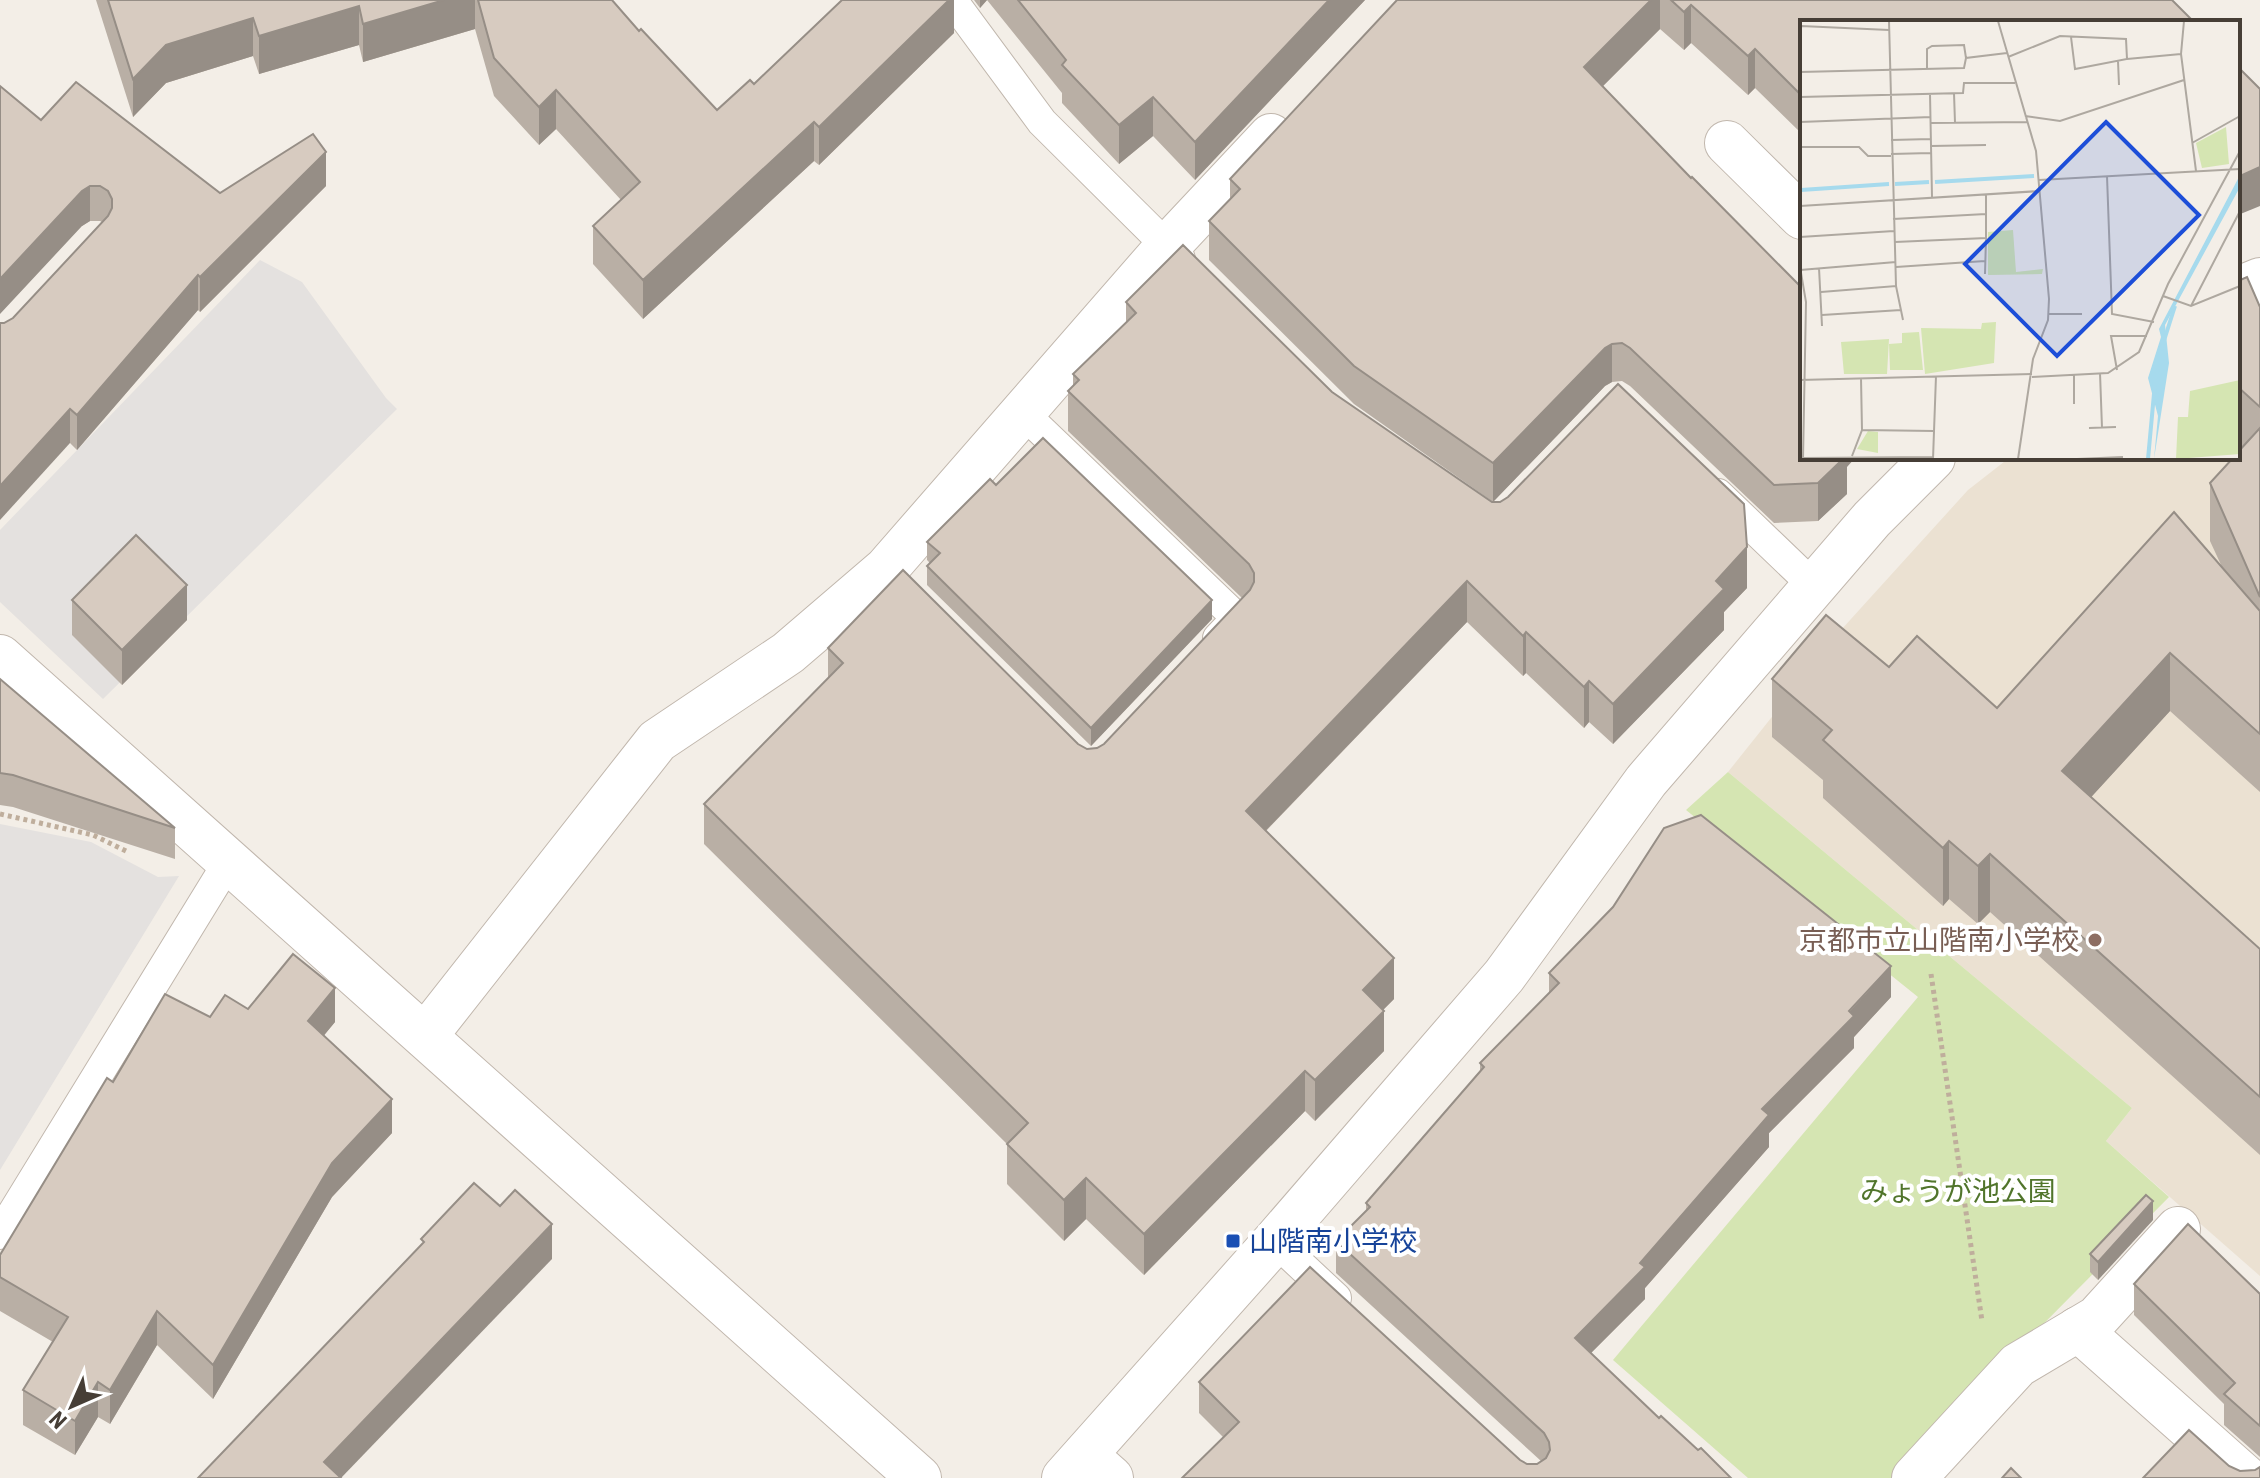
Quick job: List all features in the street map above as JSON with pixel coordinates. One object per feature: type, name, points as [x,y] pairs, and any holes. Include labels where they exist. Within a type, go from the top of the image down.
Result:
[{"type":"street","points":[[425,1036],[657,741],[897,579],[1023,413],[1166,248],[1293,113]]},
{"type":"street","points":[[1727,143],[1800,215]]},
{"type":"street","points":[[2240,288],[2260,280]]},
{"type":"street","points":[[1087,1470],[1275,1241],[1504,976],[1646,781],[1872,519],[1931,460]]},
{"type":"street","points":[[0,657],[919,1478]]},
{"type":"street","points":[[1914,1478],[2018,1365],[2097,1318],[2178,1229]]},
{"type":"street","points":[[2078,1329],[2246,1478]]},
{"type":"lane","points":[[952,0],[1042,122],[1166,248],[1204,279]]},
{"type":"lane","points":[[1023,413],[1237,618],[1196,662]]},
{"type":"lane","points":[[1695,472],[1815,587]]},
{"type":"lane","points":[[0,1234],[229,861]]},
{"type":"lane","points":[[1275,1241],[1356,1317]]},
{"type":"path","points":[[0,814],[93,835],[136,856]]},
{"type":"path","points":[[1931,974],[1983,1328]]},
{"type":"shaded area","points":[[260,260],[302,282],[397,409],[103,699],[0,602],[0,530]]},
{"type":"shaded area","name":"京都市立山階南小学校","points":[[2260,315],[2260,1276],[2106,1141],[2132,1108],[1728,772],[1841,630],[1968,490],[2006,460],[2240,460],[2240,323]]},
{"type":"shaded area","points":[[0,824],[91,842],[158,877],[179,876],[0,1170]]},
{"type":"green space","name":"みょうが池公園","points":[[1728,772],[2132,1108],[2106,1141],[2169,1197],[1891,1478],[1748,1478],[1613,1360],[1918,997],[1686,810]]},
{"type":"building","points":[[108,0],[444,0],[363,24],[359,6],[259,36],[253,18],[166,45],[133,79]]},
{"type":"building","points":[[478,0],[612,0],[717,110],[750,80],[754,84],[842,0],[949,0],[819,127],[814,122],[643,280],[593,226],[640,182],[556,90],[539,107],[494,58]]},
{"type":"building","points":[[1018,0],[1329,0],[1195,142],[1153,97],[1119,125],[1062,65],[1066,60]]},
{"type":"building","points":[[1397,0],[1651,0],[1584,67],[1800,286],[1800,460],[1842,460],[1818,483],[1774,485],[1622,343],[1605,348],[1493,463],[1354,366],[1209,221],[1240,189],[1230,179]]},
{"type":"building","points":[[1671,0],[2172,0],[2192,20],[1800,20],[1800,94],[1755,49],[1748,56],[1691,5],[1684,12]]},
{"type":"building","points":[[2240,69],[2260,89],[2260,167],[2240,176]]},
{"type":"building","points":[[76,82],[220,193],[313,134],[326,152],[200,277],[198,275],[77,415],[70,409],[0,486],[0,323],[13,318],[108,216],[112,199],[108,191],[100,186],[90,186],[82,191],[0,279],[0,86],[41,120]]},
{"type":"building","points":[[1183,245],[1332,392],[1492,502],[1508,497],[1618,384],[1744,504],[1747,547],[1716,581],[1724,589],[1613,704],[1589,681],[1584,687],[1526,632],[1523,636],[1467,581],[1246,811],[1394,958],[1363,990],[1384,1011],[1315,1080],[1305,1071],[1144,1234],[1086,1178],[1064,1200],[1007,1144],[1028,1123],[704,804],[843,663],[828,648],[903,570],[1078,744],[1087,749],[1104,744],[1250,590],[1254,573],[1249,564],[1068,391],[1079,380],[1073,374],[1136,313],[1126,302]]},
{"type":"building","points":[[2247,277],[2260,307],[2260,407],[2240,389],[2240,280]]},
{"type":"building","points":[[2260,428],[2260,597],[2210,483],[2231,460],[2240,460],[2240,450]]},
{"type":"building","points":[[1043,438],[1212,600],[1091,728],[927,566],[940,553],[927,542],[990,479],[996,485]]},
{"type":"building","points":[[2174,512],[2260,611],[2260,734],[2170,653],[2062,771],[2260,949],[2260,1097],[1990,854],[1978,866],[1949,841],[1943,848],[1823,740],[1832,730],[1772,679],[1826,615],[1889,667],[1917,636],[1997,708]]},
{"type":"building","points":[[136,535],[187,585],[122,650],[72,600]]},
{"type":"building","points":[[0,679],[175,828],[0,773]]},
{"type":"building","points":[[1701,815],[1891,966],[1849,1011],[1854,1016],[1762,1109],[1769,1115],[1640,1263],[1645,1267],[1575,1338],[1659,1418],[1661,1416],[1698,1450],[1701,1448],[1731,1478],[1182,1478],[1239,1422],[1199,1382],[1310,1267],[1520,1460],[1537,1464],[1546,1458],[1550,1450],[1544,1433],[1336,1241],[1370,1207],[1366,1203],[1484,1067],[1480,1063],[1559,983],[1549,973],[1613,907],[1664,828]]},
{"type":"building","points":[[293,954],[335,988],[308,1021],[392,1099],[332,1163],[213,1365],[157,1311],[110,1390],[98,1382],[75,1421],[23,1390],[68,1317],[0,1277],[0,1255],[107,1078],[113,1082],[165,994],[210,1017],[225,995],[248,1009]]},
{"type":"building","points":[[474,1183],[500,1206],[515,1190],[552,1224],[324,1462],[341,1478],[198,1478],[424,1242],[421,1239]]},
{"type":"building","points":[[2146,1195],[2153,1201],[2098,1262],[2090,1254]]},
{"type":"building","points":[[2188,1224],[2260,1294],[2260,1426],[2224,1394],[2235,1383],[2134,1284]]},
{"type":"building","points":[[2189,1430],[2229,1466],[2240,1471],[2260,1467],[2260,1478],[2143,1478]]},
{"type":"building","points":[[2011,1468],[2021,1478],[2002,1478]]},
{"type":"place","name":"京都市立山階南小学校","points":[[2095,940]]},
{"type":"place","name":"山階南小学校","points":[[1233,1241]]}]
